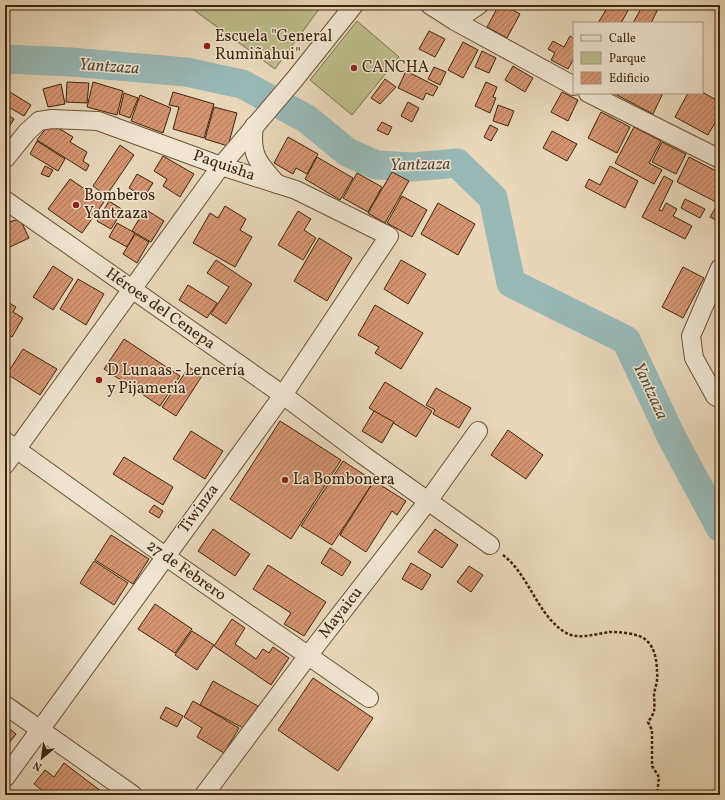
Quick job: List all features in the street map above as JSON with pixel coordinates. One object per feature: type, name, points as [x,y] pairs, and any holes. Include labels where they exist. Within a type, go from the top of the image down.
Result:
[{"type":"street","points":[[5,465],[11,445],[132,289],[221,166],[294,80],[354,5]]},
{"type":"street","points":[[430,5],[455,21],[573,85]]},
{"type":"street","points":[[455,21],[480,5]]},
{"type":"street","points":[[590,94],[720,159]]},
{"type":"street","name":"Paquisha","points":[[5,160],[27,132],[39,121],[52,119],[98,121],[221,166],[296,190],[389,236]]},
{"type":"street","points":[[258,122],[252,140],[256,156],[264,170],[277,184]]},
{"type":"street","name":"Héroes del Cenepa","points":[[5,200],[490,544]]},
{"type":"street","name":"Tiwinza","points":[[5,778],[282,395],[389,236]]},
{"type":"street","points":[[717,398],[694,358],[691,336],[720,268]]},
{"type":"street","name":"Mayaicu","points":[[204,795],[307,656],[428,501],[478,431]]},
{"type":"street","name":"27 de Febrero","points":[[11,445],[165,556],[369,698]]},
{"type":"street","points":[[5,704],[133,795]]},
{"type":"path","points":[[490,544],[508,559],[519,571],[542,608],[555,625],[564,632],[580,637],[610,632],[635,634],[647,640],[655,654],[658,679],[654,694],[654,711],[648,722],[652,730],[652,766],[659,777],[657,795]]},
{"type":"green space","points":[[187,5],[322,5],[275,69]]},
{"type":"green space","name":"CANCHA","points":[[357,21],[399,57],[352,115],[310,80]]},
{"type":"building","points":[[499,5],[504,5],[520,14],[507,38],[487,27]]},
{"type":"building","points":[[609,5],[631,5],[622,22],[599,22]]},
{"type":"building","points":[[643,5],[660,5],[652,22],[634,22]]},
{"type":"building","points":[[429,31],[445,39],[435,57],[419,49]]},
{"type":"building","points":[[570,36],[573,38],[573,60],[568,69],[551,60],[555,53],[548,49],[553,41],[564,47]]},
{"type":"building","points":[[463,42],[478,50],[463,78],[448,70]]},
{"type":"building","points":[[482,51],[496,58],[489,73],[475,67]]},
{"type":"building","points":[[513,66],[533,78],[525,92],[505,80]]},
{"type":"building","points":[[434,67],[446,72],[440,85],[428,79]]},
{"type":"building","points":[[406,71],[438,87],[433,96],[426,93],[423,100],[398,88]]},
{"type":"building","points":[[385,79],[396,87],[380,104],[371,98]]},
{"type":"building","points":[[67,82],[89,83],[87,103],[66,102]]},
{"type":"building","points":[[93,82],[123,91],[117,115],[87,107]]},
{"type":"building","points":[[486,82],[497,87],[493,97],[496,98],[490,113],[475,106]]},
{"type":"building","points":[[61,84],[65,104],[48,107],[43,89]]},
{"type":"building","points":[[10,92],[31,105],[24,116],[5,105],[5,101]]},
{"type":"building","points":[[173,92],[214,104],[204,138],[173,129],[179,107],[169,105]]},
{"type":"building","points":[[562,92],[578,100],[568,121],[551,112]]},
{"type":"building","points":[[124,93],[138,98],[130,118],[119,114]]},
{"type":"building","points":[[703,93],[720,102],[720,114],[708,135],[675,117],[687,94],[703,94]]},
{"type":"building","points":[[615,94],[663,94],[653,114]]},
{"type":"building","points":[[140,95],[171,108],[163,133],[131,121]]},
{"type":"building","points":[[408,102],[419,108],[412,122],[401,116]]},
{"type":"building","points":[[498,105],[514,111],[508,126],[493,121]]},
{"type":"building","points":[[214,107],[237,113],[228,146],[205,139]]},
{"type":"building","points":[[601,112],[630,127],[617,153],[588,138]]},
{"type":"building","points":[[5,113],[14,119],[5,133]]},
{"type":"building","points":[[382,122],[392,127],[388,135],[377,130]]},
{"type":"building","points":[[50,123],[73,137],[70,142],[87,152],[83,161],[89,165],[86,171],[37,140]]},
{"type":"building","points":[[490,125],[498,129],[491,141],[484,137]]},
{"type":"building","points":[[634,127],[661,141],[649,163],[662,170],[654,184],[615,163]]},
{"type":"building","points":[[552,131],[577,144],[567,161],[543,148]]},
{"type":"building","points":[[288,137],[318,154],[307,174],[296,168],[293,174],[274,163]]},
{"type":"building","points":[[37,141],[65,159],[58,171],[30,154]]},
{"type":"building","points":[[662,142],[686,154],[676,174],[652,162]]},
{"type":"building","points":[[120,145],[134,155],[106,196],[93,186]]},
{"type":"building","points":[[163,156],[194,174],[180,197],[163,186],[167,179],[154,171]]},
{"type":"building","points":[[317,157],[353,178],[340,200],[305,179]]},
{"type":"building","points":[[689,157],[720,173],[720,195],[716,202],[677,182]]},
{"type":"building","points":[[45,166],[53,170],[49,177],[41,174]]},
{"type":"building","points":[[610,166],[638,181],[625,208],[585,187],[589,179],[600,185]]},
{"type":"building","points":[[392,172],[409,181],[385,223],[368,213]]},
{"type":"building","points":[[357,173],[382,187],[368,212],[343,198]]},
{"type":"building","points":[[137,174],[153,183],[144,197],[129,188]]},
{"type":"building","points":[[664,176],[673,181],[659,210],[662,211],[666,203],[677,209],[673,216],[692,226],[685,239],[642,217]]},
{"type":"building","name":"Bomberos Yantzaza","points":[[70,179],[104,202],[82,233],[48,209]]},
{"type":"building","points":[[402,196],[427,210],[412,237],[387,223]]},
{"type":"building","points":[[685,199],[705,209],[700,218],[681,208]]},
{"type":"building","points":[[109,201],[123,210],[111,229],[97,221]]},
{"type":"building","points":[[438,203],[475,224],[458,255],[421,234]]},
{"type":"building","points":[[225,206],[246,219],[240,230],[252,237],[235,267],[193,243],[210,213],[218,218]]},
{"type":"building","points":[[716,207],[720,209],[720,222],[710,217]]},
{"type":"building","points":[[145,209],[164,221],[151,242],[132,231]]},
{"type":"building","points":[[298,211],[311,219],[304,230],[316,238],[303,260],[278,245]]},
{"type":"building","points":[[20,219],[29,238],[10,247],[5,233],[5,223]]},
{"type":"building","points":[[117,223],[135,233],[127,247],[109,237]]},
{"type":"building","points":[[135,234],[149,242],[137,263],[123,254]]},
{"type":"building","points":[[319,238],[352,258],[327,301],[294,281]]},
{"type":"building","points":[[216,260],[252,284],[226,324],[211,314],[229,287],[207,273]]},
{"type":"building","points":[[401,260],[426,274],[408,304],[384,289]]},
{"type":"building","points":[[53,266],[73,279],[53,310],[33,297]]},
{"type":"building","points":[[683,267],[704,278],[683,318],[662,307]]},
{"type":"building","points":[[78,279],[104,294],[86,325],[60,309]]},
{"type":"building","points":[[188,285],[217,303],[207,318],[179,300]]},
{"type":"building","points":[[6,301],[16,307],[13,312],[23,318],[12,337],[5,333]]},
{"type":"building","points":[[375,305],[423,333],[401,369],[375,353],[379,347],[358,335]]},
{"type":"building","points":[[124,339],[180,376],[160,406],[104,369]]},
{"type":"building","points":[[23,349],[57,369],[40,395],[7,374]]},
{"type":"building","points":[[189,367],[202,376],[176,416],[162,407]]},
{"type":"building","points":[[385,382],[432,411],[416,437],[369,408]]},
{"type":"building","points":[[436,388],[471,408],[459,428],[433,414],[435,410],[426,405]]},
{"type":"building","points":[[374,411],[394,422],[382,443],[362,431]]},
{"type":"building","name":"La Bombonera","points":[[280,421],[341,460],[291,539],[230,499]]},
{"type":"building","points":[[508,430],[543,455],[526,479],[491,455]]},
{"type":"building","points":[[191,431],[223,451],[205,479],[173,459]]},
{"type":"building","points":[[124,457],[173,487],[163,505],[113,474]]},
{"type":"building","points":[[343,461],[374,481],[332,545],[301,526]]},
{"type":"building","points":[[374,481],[406,501],[397,515],[392,511],[366,552],[340,535]]},
{"type":"building","points":[[154,505],[163,511],[159,518],[149,512]]},
{"type":"building","points":[[213,529],[250,554],[235,576],[198,551]]},
{"type":"building","points":[[435,529],[458,545],[442,568],[418,552]]},
{"type":"building","points":[[111,535],[149,559],[133,584],[95,560]]},
{"type":"building","points":[[330,548],[351,562],[342,576],[321,563]]},
{"type":"building","points":[[94,561],[128,583],[114,605],[80,583]]},
{"type":"building","points":[[411,563],[431,575],[422,590],[402,579]]},
{"type":"building","points":[[268,565],[326,602],[304,636],[284,624],[291,613],[253,589]]},
{"type":"building","points":[[469,566],[483,575],[471,592],[457,582]]},
{"type":"building","points":[[155,604],[192,629],[175,653],[138,629]]},
{"type":"building","points":[[232,619],[245,628],[235,644],[256,659],[263,649],[269,653],[273,647],[289,658],[271,685],[214,646]]},
{"type":"building","points":[[192,631],[214,645],[197,670],[175,655]]},
{"type":"building","points":[[313,678],[373,718],[338,771],[278,730]]},
{"type":"building","points":[[213,681],[258,706],[245,729],[200,705]]},
{"type":"building","points":[[193,701],[239,728],[224,753],[197,737],[202,728],[184,717]]},
{"type":"building","points":[[166,707],[183,716],[177,727],[160,718]]},
{"type":"building","points":[[5,725],[16,734],[5,748]]},
{"type":"building","points":[[64,763],[106,795],[48,795],[34,784],[45,770],[54,777]]},
{"type":"waterway","name":"Yantzaza","points":[[5,59],[71,62],[186,72],[242,84],[307,119],[347,152],[376,165],[413,167],[457,163],[493,198],[511,283],[626,340],[672,438],[720,527]]},
{"type":"place","name":"Escuela \"General Rumiñahui\"","points":[[207,46]]},
{"type":"place","name":"CANCHA","points":[[354,68]]},
{"type":"place","name":"Bomberos Yantzaza","points":[[76,205]]},
{"type":"place","name":"D Lunaas - Lencería y Pijameria","points":[[99,380]]},
{"type":"place","name":"La Bombonera","points":[[285,480]]}]
